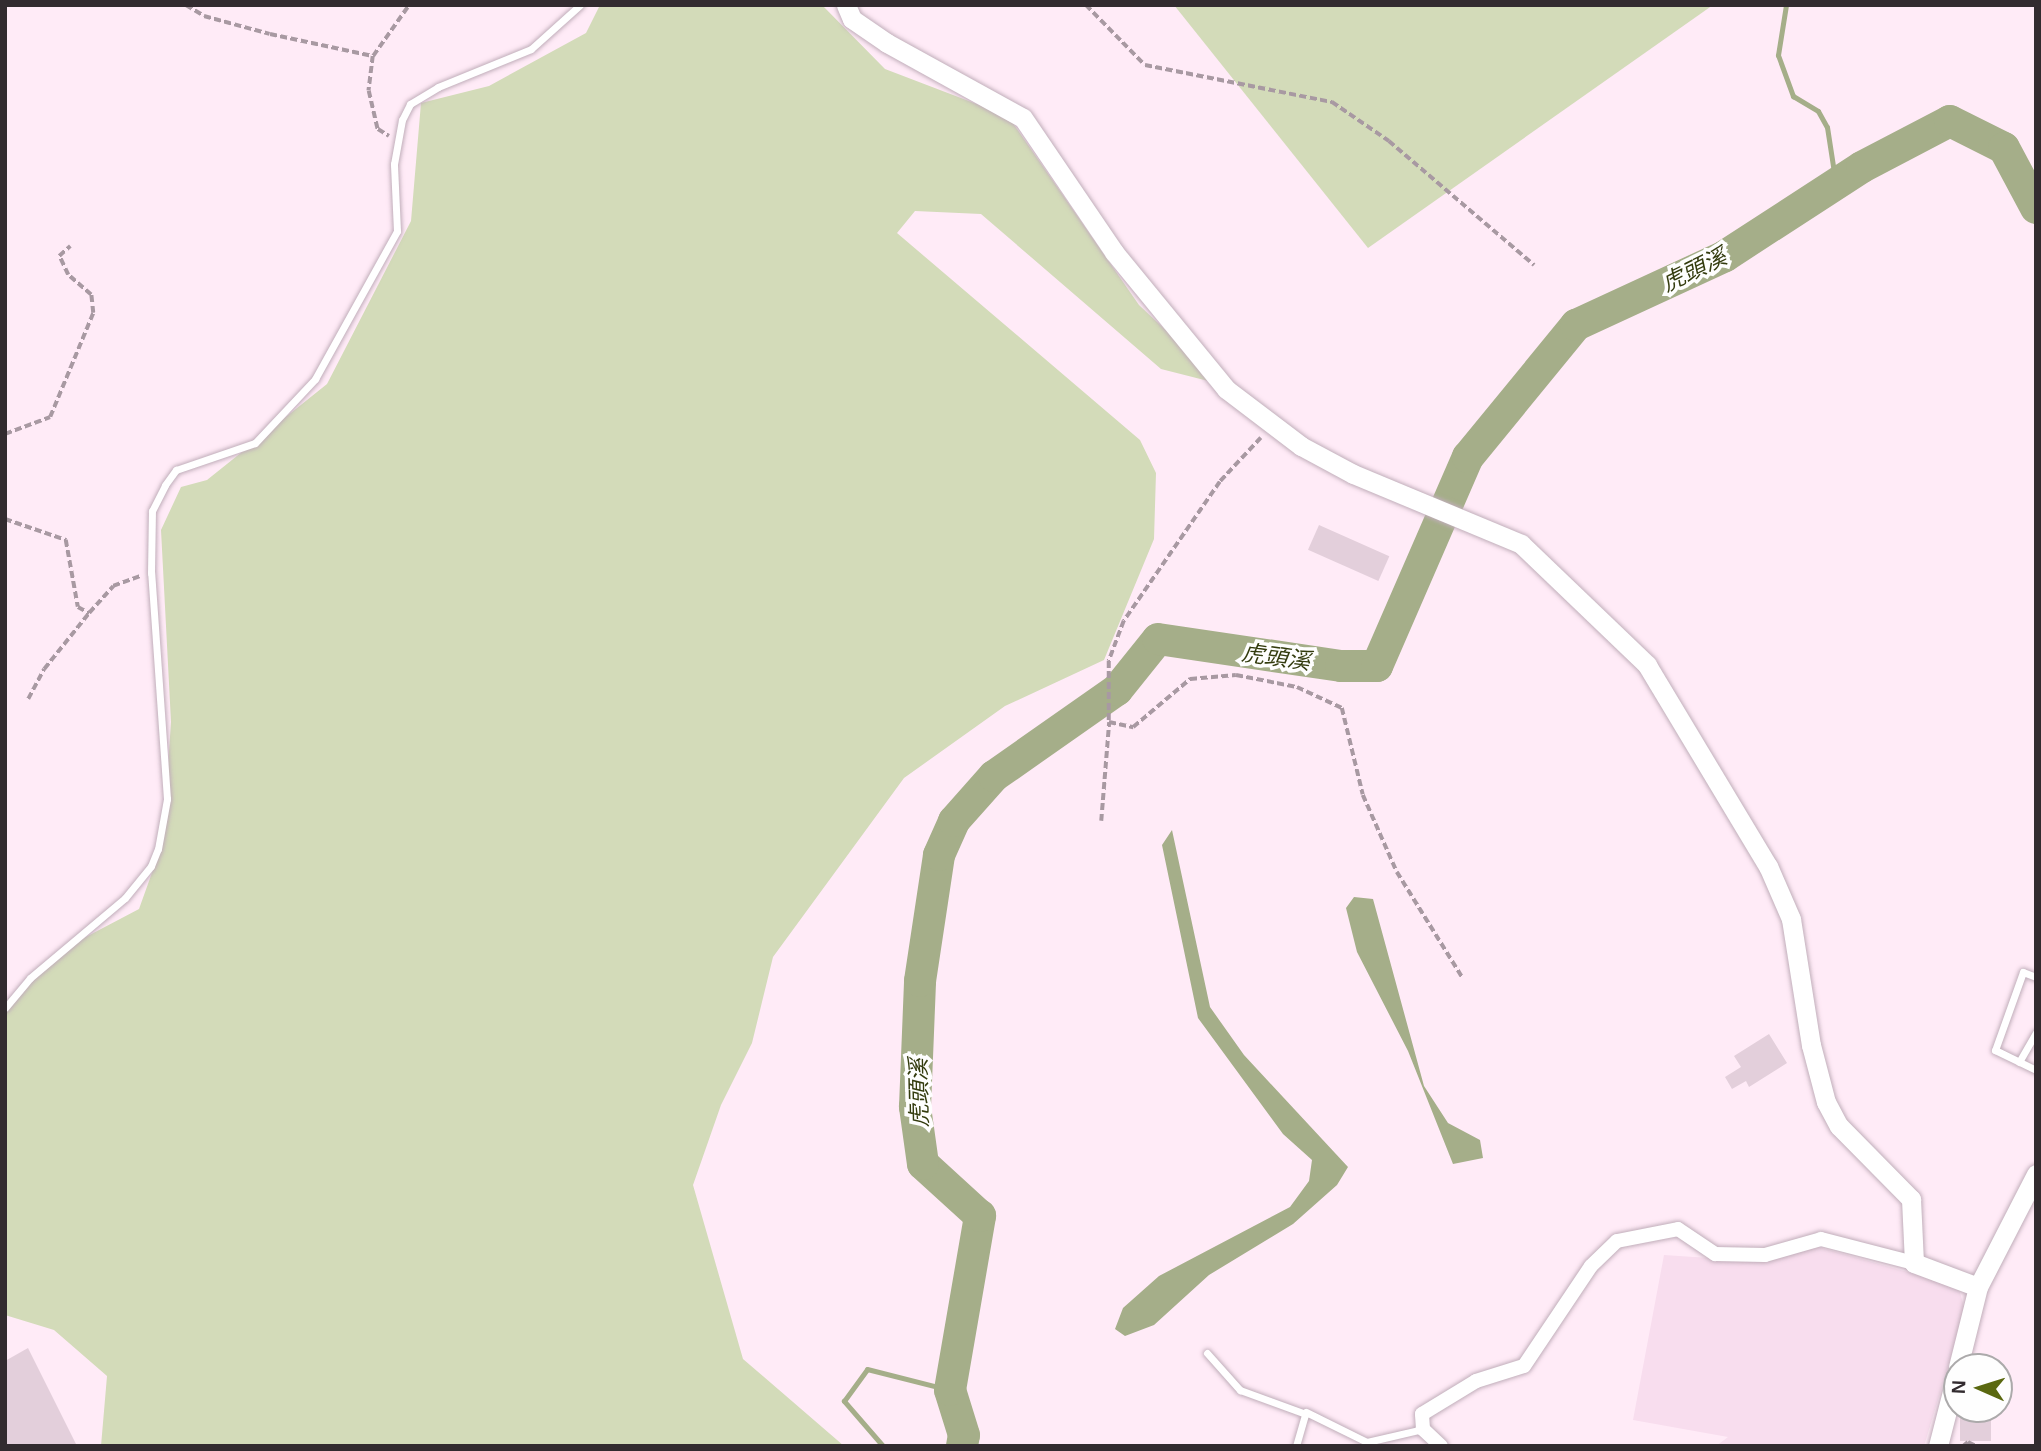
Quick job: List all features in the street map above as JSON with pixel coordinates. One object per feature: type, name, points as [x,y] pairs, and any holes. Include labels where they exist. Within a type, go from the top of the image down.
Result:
[{"type":"street","points":[[846,5],[852,19],[887,43],[1023,118],[1114,252],[1226,389],[1311,451],[1414,502],[1521,544],[1647,665],[1693,736],[1768,866],[1791,919],[1811,1045],[1826,1102],[1839,1126],[1911,1199],[1914,1263]]},
{"type":"street","points":[[1962,1353],[1978,1287],[2036,1174]]},
{"type":"street","points":[[1441,1446],[1423,1429],[1422,1414],[1453,1393],[1524,1366],[1591,1266],[1617,1241],[1678,1229],[1715,1254],[1765,1255],[1821,1239],[1914,1263],[1978,1287]]},
{"type":"street","points":[[1938,1446],[1944,1423]]},
{"type":"lane","points":[[5,1008],[30,978],[125,898],[151,866],[158,849],[167,799],[151,573],[152,511],[176,470],[256,443],[316,379],[397,231],[397,141],[410,104],[438,87],[531,49],[580,5]]},
{"type":"lane","points":[[2036,977],[2023,972],[1995,1050],[2036,1070]]},
{"type":"lane","points":[[2019,1062],[2036,1033]]},
{"type":"lane","points":[[1207,1353],[1240,1390],[1306,1414],[1367,1442],[1423,1429]]},
{"type":"lane","points":[[1296,1446],[1306,1414]]},
{"type":"path","points":[[186,5],[204,16],[270,34],[373,56]]},
{"type":"path","points":[[397,141],[378,129],[369,91],[373,56],[409,5]]},
{"type":"path","points":[[1086,5],[1145,65],[1332,102],[1389,141],[1534,265]]},
{"type":"path","points":[[5,434],[50,416],[93,313],[91,295],[68,275],[59,256],[70,246]]},
{"type":"path","points":[[1101,821],[1109,722],[1110,661],[1124,621],[1220,482],[1273,425]]},
{"type":"path","points":[[5,519],[66,540],[78,607],[89,613]]},
{"type":"path","points":[[28,699],[44,669],[113,586],[151,573]]},
{"type":"path","points":[[1109,722],[1133,727],[1190,679],[1236,675],[1297,687],[1342,708],[1363,794],[1397,872],[1462,977]]},
{"type":"path","points":[[1963,1446],[1976,1446]]},
{"type":"shaded area","points":[[600,5],[822,5],[885,69],[1008,116],[1139,305],[1224,385],[1161,369],[981,214],[915,211],[897,233],[1140,440],[1156,473],[1154,539],[1104,660],[1005,706],[904,778],[773,957],[752,1043],[721,1105],[693,1185],[743,1359],[844,1446],[101,1446],[107,1376],[54,1330],[5,1315],[5,1014],[15,995],[82,939],[139,909],[163,842],[171,722],[161,530],[181,487],[207,480],[327,384],[411,221],[421,103],[489,86],[586,33]]},
{"type":"shaded area","points":[[1174,5],[1713,5],[1368,248]]},
{"type":"shaded area","points":[[1172,830],[1210,1007],[1244,1055],[1348,1167],[1337,1185],[1293,1224],[1209,1275],[1154,1325],[1125,1336],[1115,1329],[1123,1308],[1159,1276],[1290,1207],[1309,1181],[1312,1160],[1283,1134],[1198,1018],[1162,845]]},
{"type":"shaded area","points":[[1354,897],[1373,899],[1424,1086],[1448,1123],[1480,1140],[1483,1158],[1453,1164],[1408,1051],[1357,952],[1346,908]]},
{"type":"shaded area","points":[[1818,1247],[1958,1286],[1965,1310],[1952,1353],[1943,1353],[1943,1383],[1924,1446],[1716,1446],[1728,1437],[1633,1420],[1664,1255],[1754,1261]]},
{"type":"building","points":[[1319,525],[1389,556],[1378,581],[1308,550]]},
{"type":"building","points":[[1769,1034],[1787,1063],[1749,1087],[1746,1081],[1732,1089],[1725,1077],[1741,1067],[1734,1056]]},
{"type":"building","points":[[28,1348],[77,1446],[5,1446],[5,1361]]},
{"type":"building","points":[[1960,1423],[1991,1423],[1991,1441],[1960,1441]]},
{"type":"waterway","points":[[1786,5],[1778,55],[1793,96],[1818,111],[1827,127],[1836,185]]},
{"type":"waterway","name":"虎頭溪","points":[[962,1446],[964,1435],[950,1390],[980,1216],[923,1164],[915,1107],[920,981],[939,855],[954,821],[994,776],[1117,690],[1158,639],[1341,666],[1377,666],[1468,457],[1576,325],[1725,256],[1862,167],[1950,121],[2004,148],[2036,208]]},
{"type":"waterway","points":[[883,1446],[844,1401],[867,1369],[950,1390]]}]
